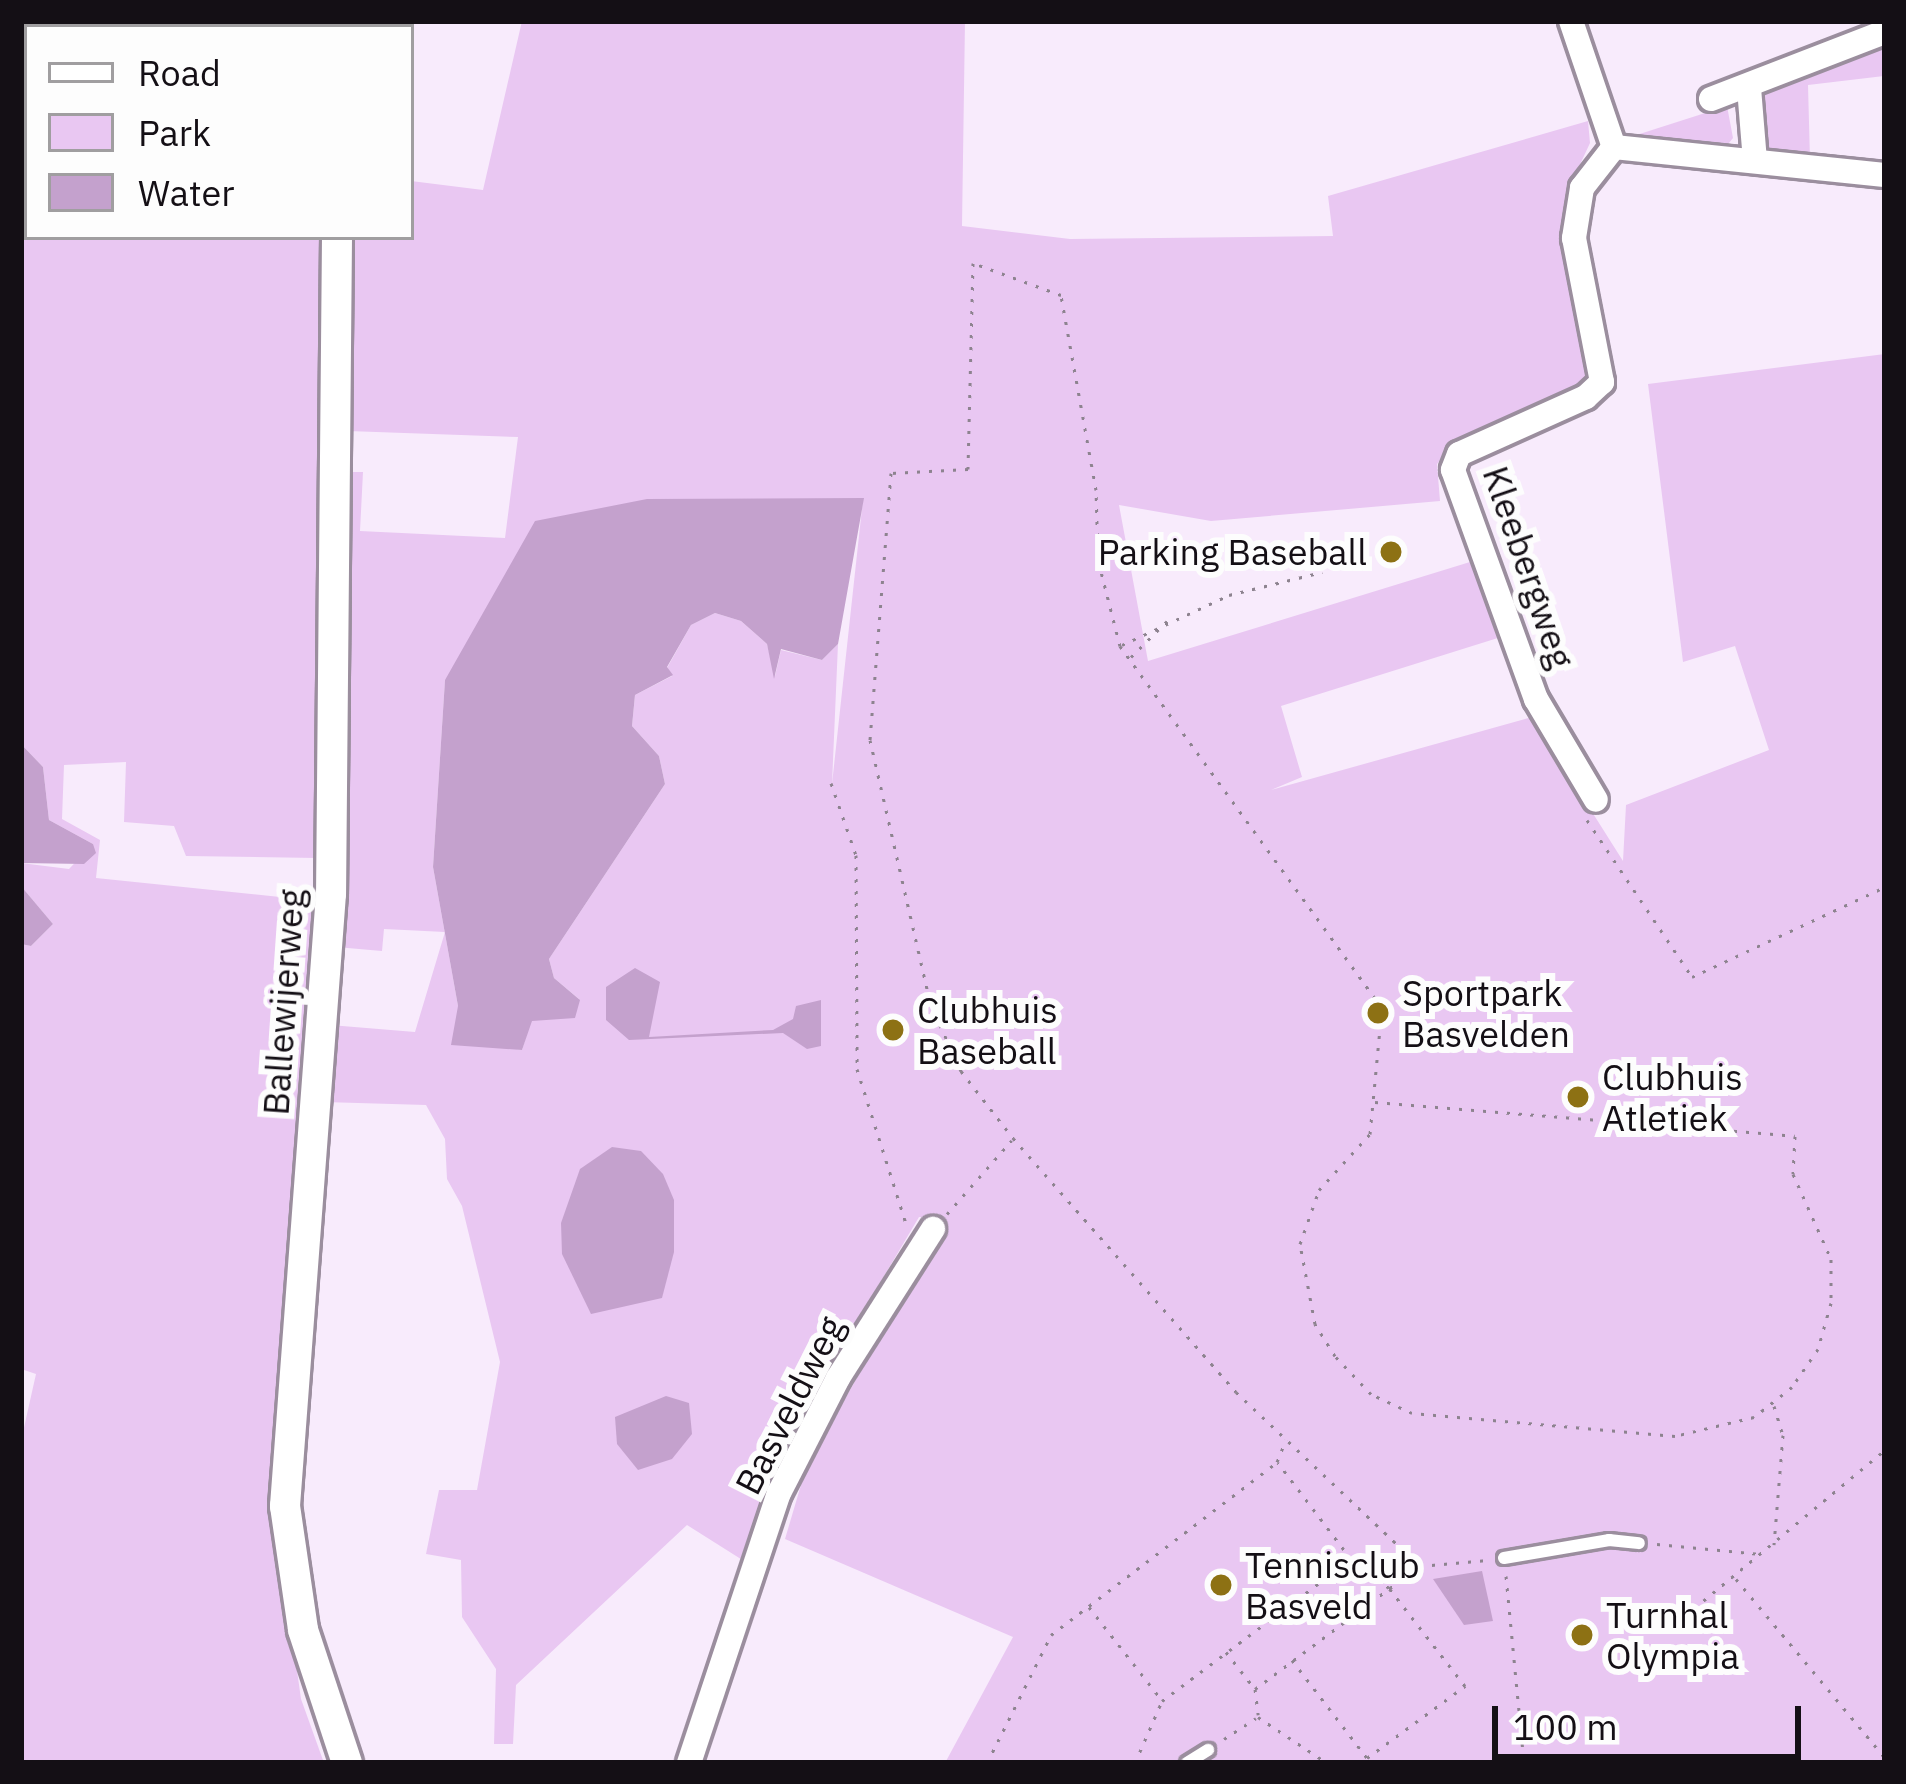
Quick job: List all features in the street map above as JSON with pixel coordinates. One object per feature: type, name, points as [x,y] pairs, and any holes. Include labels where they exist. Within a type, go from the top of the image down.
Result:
[{"type":"street","points":[[1571,21],[1614,147],[1885,175]]},
{"type":"street","points":[[1711,99],[1750,88],[1885,32]]},
{"type":"street","points":[[1750,88],[1755,161]]},
{"type":"street","name":"Kleebergweg","points":[[1590,807],[1536,699],[1453,470],[1460,454],[1586,398],[1602,382],[1574,238],[1582,188],[1614,147]]},
{"type":"street","name":"Ballewijerweg","points":[[338,240],[331,894],[285,1506],[303,1630],[347,1763]]},
{"type":"street","name":"Basveldweg","points":[[689,1763],[779,1493],[915,1252],[933,1229]]},
{"type":"lane","points":[[1504,1558],[1609,1540],[1639,1543]]},
{"type":"lane","points":[[1187,1763],[1208,1750]]},
{"type":"path","points":[[1376,1102],[1795,1136],[1792,1174],[1827,1238],[1832,1303],[1818,1348],[1774,1405],[1732,1427],[1675,1436],[1449,1418],[1371,1394],[1315,1324],[1300,1244],[1319,1190],[1370,1134],[1382,1008],[1120,646],[1098,560],[1096,490],[1061,295],[973,263],[968,469],[891,473],[869,740],[930,1003],[961,1071],[1013,1138],[1236,1392],[1420,1566]]},
{"type":"path","points":[[1120,646],[1168,620],[1322,572]]},
{"type":"path","points":[[1130,659],[1168,620]]},
{"type":"path","points":[[831,783],[856,854],[857,1069],[915,1252]]},
{"type":"path","points":[[1590,807],[1692,977],[1885,886]]},
{"type":"path","points":[[933,1229],[1013,1138]]},
{"type":"path","points":[[1774,1405],[1783,1435],[1774,1545]]},
{"type":"path","points":[[987,1763],[1051,1635],[1277,1462],[1286,1438]]},
{"type":"path","points":[[1642,1622],[1685,1616],[1885,1450]]},
{"type":"path","points":[[1277,1462],[1351,1558],[1389,1588],[1465,1686],[1367,1758],[1292,1660]]},
{"type":"path","points":[[1639,1543],[1763,1554]]},
{"type":"path","points":[[1135,1763],[1162,1701],[1351,1558]]},
{"type":"path","points":[[1255,1689],[1420,1566],[1504,1558],[1524,1763]]},
{"type":"path","points":[[1734,1578],[1885,1758]]},
{"type":"path","points":[[1088,1605],[1162,1701]]},
{"type":"path","points":[[1226,1652],[1255,1689],[1258,1717]]},
{"type":"path","points":[[1208,1750],[1258,1717]]},
{"type":"path","points":[[1258,1717],[1327,1763]]},
{"type":"green space","points":[[21,21],[90,24],[24,24],[24,240],[328,240],[317,858],[186,856],[174,826],[124,822],[126,762],[64,765],[62,819],[100,840],[96,878],[318,901],[277,1529],[301,1699],[324,1763],[21,1763],[21,1441],[36,1374],[21,1369],[21,944],[31,946],[53,924],[21,886],[21,863],[69,869],[93,844],[49,820],[43,767],[21,744]]},
{"type":"green space","points":[[522,21],[965,21],[962,226],[1070,239],[1333,236],[1328,196],[1588,121],[1590,143],[1569,188],[1563,248],[1587,381],[1447,451],[1437,464],[1440,501],[1211,521],[1119,505],[1148,661],[1470,562],[1501,637],[1281,706],[1302,777],[1271,790],[1532,717],[1623,861],[1626,805],[1769,750],[1735,646],[1683,662],[1648,384],[1885,354],[1885,1763],[945,1763],[1013,1637],[785,1539],[806,1468],[946,1219],[919,1217],[825,1376],[744,1561],[687,1525],[516,1685],[513,1744],[494,1744],[496,1669],[462,1617],[461,1560],[426,1554],[439,1490],[477,1490],[500,1362],[462,1206],[447,1179],[445,1139],[426,1105],[324,1102],[330,1025],[415,1032],[445,933],[458,1006],[475,1042],[522,1050],[531,1021],[579,999],[554,978],[549,959],[665,784],[659,756],[632,726],[635,695],[672,676],[667,668],[691,625],[715,613],[741,621],[767,644],[775,676],[781,650],[822,660],[838,644],[832,784],[863,499],[445,680],[433,867],[445,932],[384,929],[382,951],[336,947],[349,472],[363,472],[360,531],[505,538],[518,437],[348,431],[347,240],[414,240],[414,181],[483,190]]},
{"type":"green space","points":[[1885,41],[1885,168],[1884,76],[1808,85],[1810,160],[1776,158],[1765,144],[1760,108],[1768,88]]},
{"type":"green space","points":[[1727,106],[1733,138],[1724,149],[1624,139]]},
{"type":"water","points":[[864,498],[838,644],[822,660],[781,649],[774,679],[767,644],[741,621],[715,613],[691,625],[667,667],[673,675],[635,695],[632,726],[659,756],[665,784],[549,959],[554,978],[580,1000],[575,1018],[532,1021],[522,1050],[451,1045],[458,1006],[433,867],[445,680],[535,521],[647,499]]},
{"type":"water","points":[[21,744],[43,767],[49,820],[93,844],[96,853],[84,864],[21,863]]},
{"type":"water","points":[[21,886],[53,924],[31,946],[21,944]]},
{"type":"water","points":[[635,968],[660,982],[649,1037],[773,1030],[793,1019],[796,1006],[821,1000],[821,1046],[807,1049],[783,1033],[629,1040],[606,1020],[606,987]]},
{"type":"water","points":[[612,1147],[641,1151],[663,1174],[674,1200],[674,1252],[662,1298],[591,1314],[562,1254],[561,1223],[580,1169]]},
{"type":"water","points":[[666,1396],[689,1403],[692,1434],[672,1459],[638,1470],[617,1444],[615,1417]]},
{"type":"water","points":[[1482,1571],[1493,1621],[1464,1625],[1433,1579]]},
{"type":"place","name":"Parking Baseball","points":[[1391,552]]},
{"type":"place","name":"Sportpark Basvelden","points":[[1378,1013]]},
{"type":"place","name":"Clubhuis Baseball","points":[[893,1030]]},
{"type":"place","name":"Clubhuis Atletiek","points":[[1578,1097]]},
{"type":"place","name":"Tennisclub Basveld","points":[[1221,1585]]},
{"type":"place","name":"Turnhal Olympia","points":[[1582,1635]]}]
